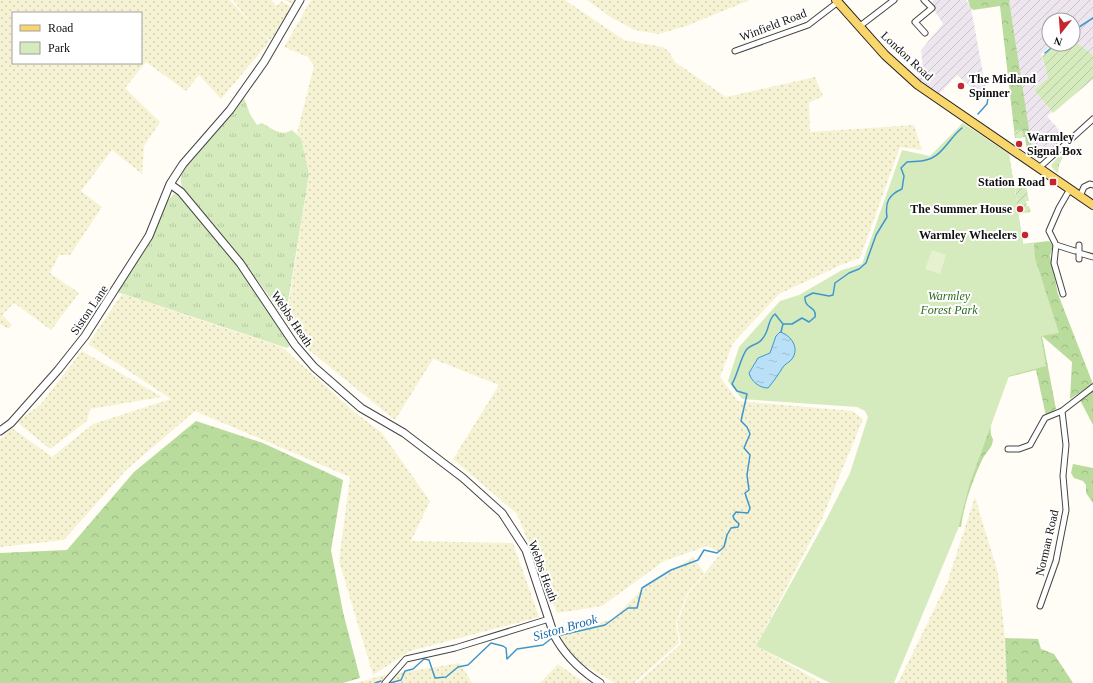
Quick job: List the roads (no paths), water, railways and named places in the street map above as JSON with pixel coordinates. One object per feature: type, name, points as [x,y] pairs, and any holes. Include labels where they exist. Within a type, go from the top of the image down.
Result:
[{"type":"main road","name":"London Road","points":[[837,1],[888,58],[918,85],[1093,205]]},
{"type":"street","points":[[170,184],[183,164],[230,110],[264,62],[300,0]]},
{"type":"street","points":[[860,26],[894,0]]},
{"type":"street","points":[[924,0],[932,8],[915,22],[925,33]]},
{"type":"street","name":"Winfield Road","points":[[735,50],[808,25],[837,1]]},
{"type":"street","points":[[1039,168],[1093,119]]},
{"type":"street","name":"Siston Lane","points":[[0,431],[17,418],[85,336],[149,236],[170,184]]},
{"type":"street","name":"Webbs Heath","points":[[170,184],[181,192],[236,258],[254,282],[295,345],[314,367],[362,408],[404,433],[463,478],[502,513],[526,550],[554,635],[559,644],[570,661],[600,683]]},
{"type":"street","points":[[1080,196],[1084,187],[1090,184],[1093,185]]},
{"type":"street","points":[[1063,294],[1054,263],[1056,245],[1049,231],[1051,223],[1070,189]]},
{"type":"street","points":[[1056,245],[1078,254],[1093,257]]},
{"type":"street","points":[[1078,254],[1079,245]]},
{"type":"street","points":[[1008,449],[1019,449],[1030,445],[1045,418],[1060,412],[1093,386]]},
{"type":"street","name":"Norman Road","points":[[1040,606],[1056,561],[1066,510],[1063,476],[1066,445],[1060,412]]},
{"type":"street","points":[[385,683],[406,659],[455,648],[549,619]]},
{"type":"water","points":[[780,332],[788,336],[793,342],[795,346],[794,355],[783,367],[768,388],[765,388],[754,381],[749,373],[758,358],[770,353],[776,336]]},
{"type":"waterway","name":"Siston Brook","points":[[1081,26],[1093,18]]},
{"type":"waterway","name":"Siston Brook","points":[[978,114],[987,104],[988,98]]},
{"type":"waterway","name":"Siston Brook","points":[[781,332],[783,324],[792,324],[802,318],[809,322],[815,317],[814,311],[806,304],[805,297],[813,293],[829,296],[833,295],[835,283],[849,273],[859,269],[866,263],[876,235],[887,217],[888,200],[893,194],[902,189],[904,176],[901,168],[907,162],[924,161],[937,155],[962,128]]},
{"type":"waterway","name":"Siston Brook","points":[[557,636],[605,625],[628,608],[637,608],[642,588],[671,570],[698,560],[704,550],[717,553],[724,547],[727,535],[731,528],[738,527],[739,524],[733,516],[736,512],[748,513],[750,508],[745,493],[749,490],[747,475],[750,455],[744,448],[750,434],[747,427],[741,421],[747,394],[737,391],[732,384],[745,352],[749,347],[759,342],[764,337],[770,320],[775,314],[783,324]]},
{"type":"waterway","name":"Siston Brook","points":[[390,683],[401,680],[405,671],[413,669],[424,659],[429,660],[435,678],[446,677],[458,667],[468,665],[491,643],[506,648],[507,659],[517,649],[543,645],[552,638]]},
{"type":"waterway","name":"Siston Brook","points":[[375,683],[381,681]]},
{"type":"place","name":"The Midland Spinner","points":[[961,86]]},
{"type":"place","name":"Warmley Signal Box","points":[[1019,144]]},
{"type":"place","name":"Station Road","points":[[1053,182]]},
{"type":"place","name":"The Summer House","points":[[1020,209]]},
{"type":"place","name":"Warmley Wheelers","points":[[1025,235]]},
{"type":"park label","name":"Warmley Forest Park","points":[[949,303]]}]
